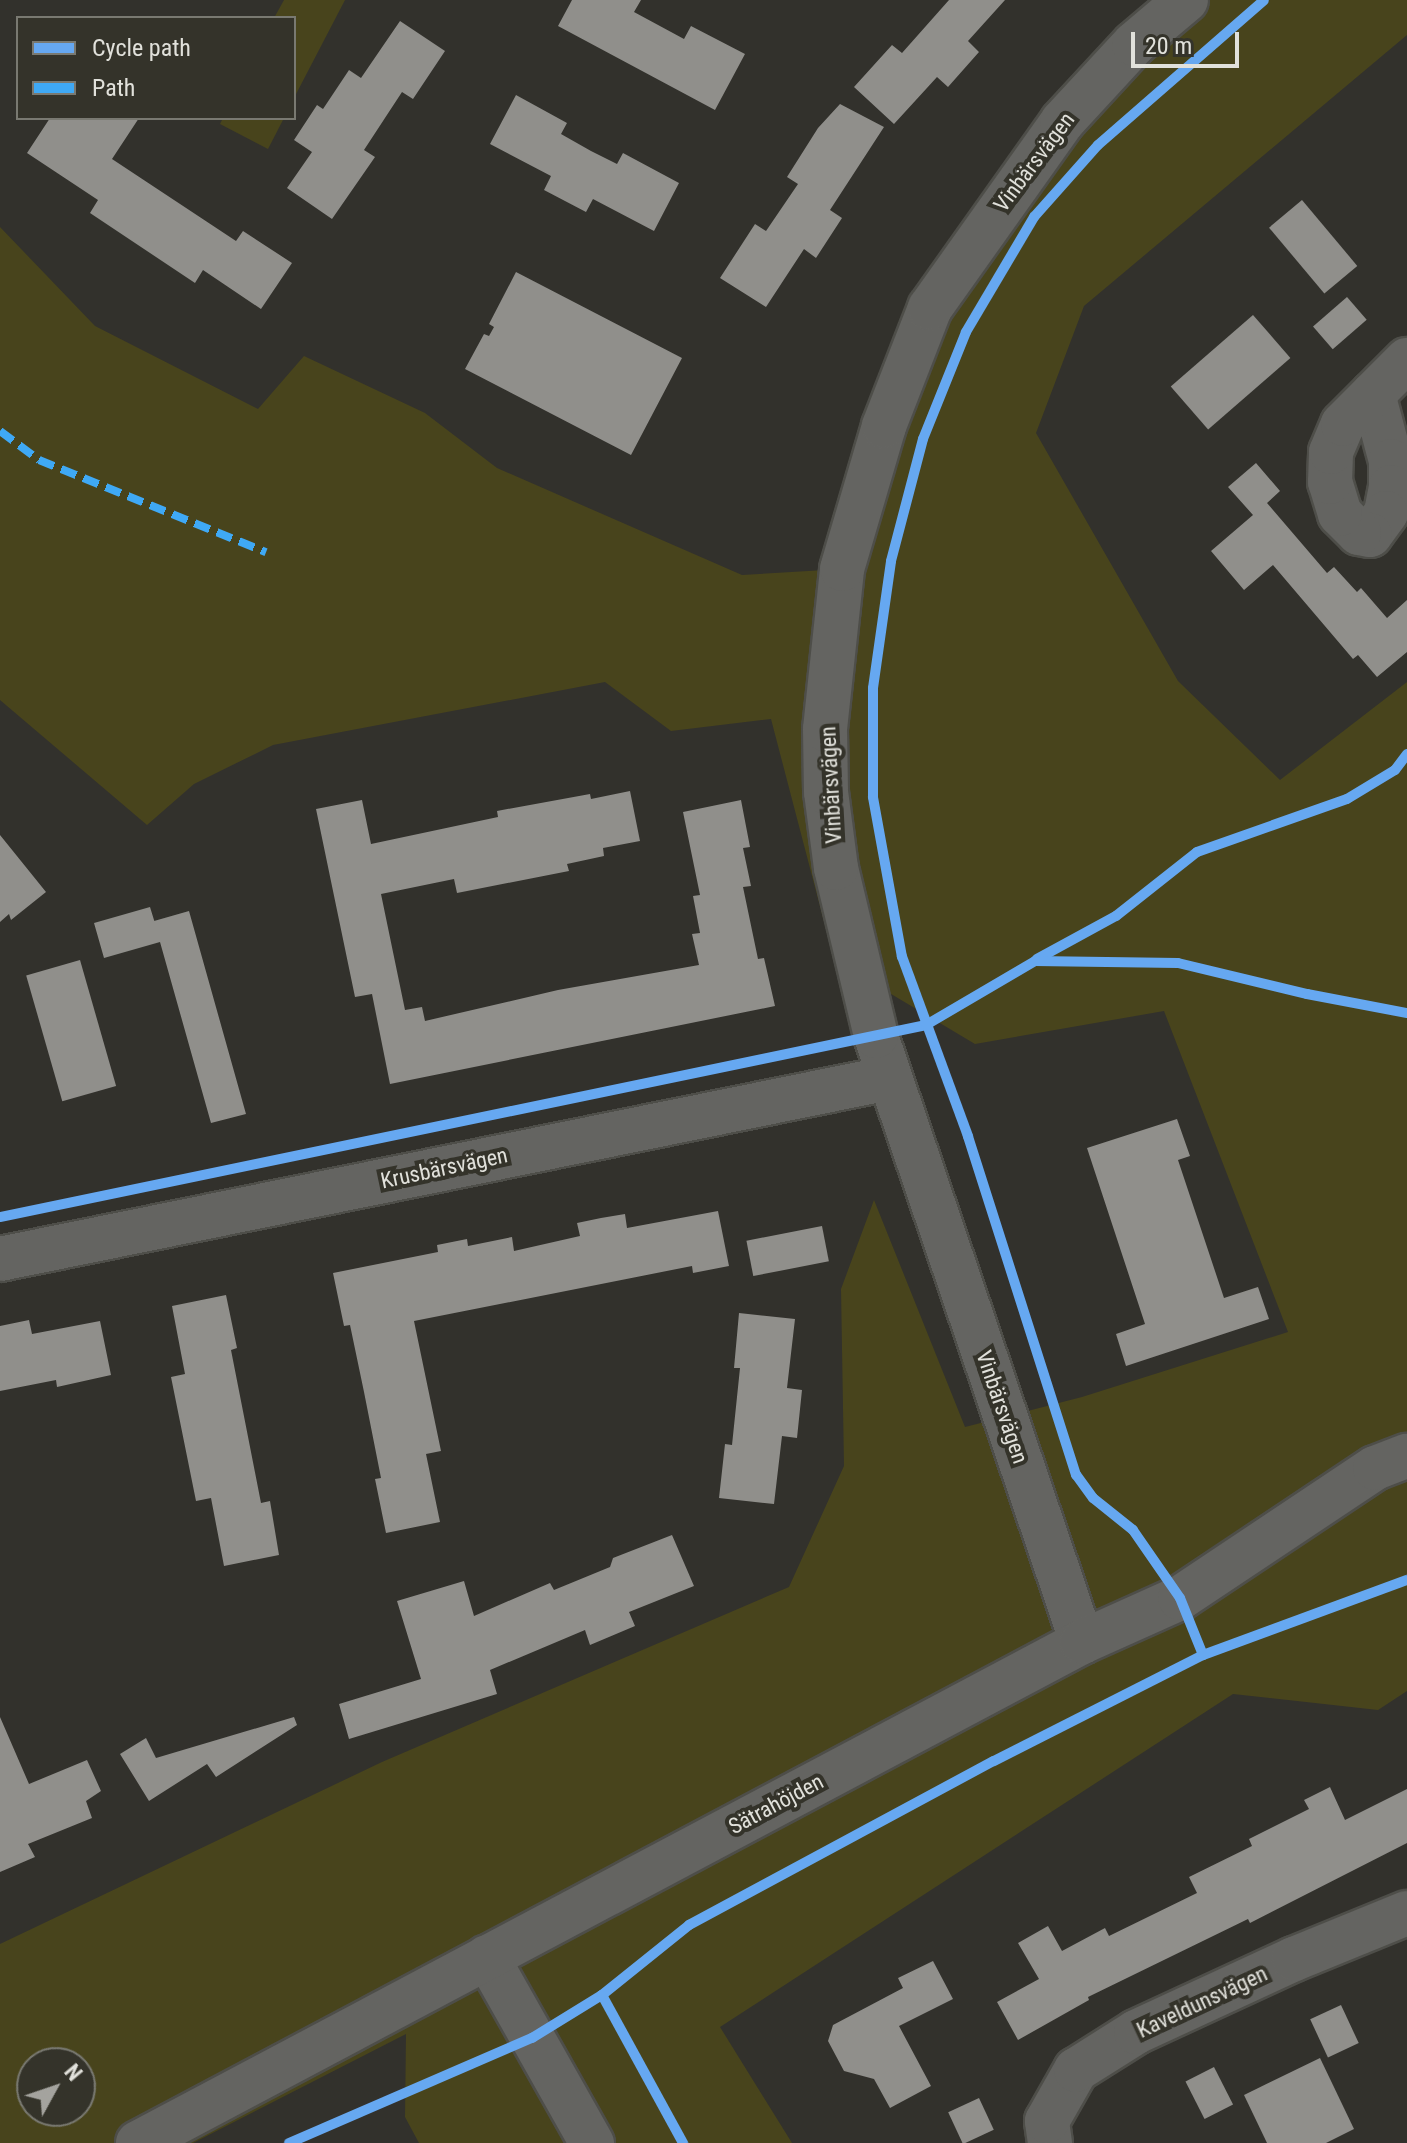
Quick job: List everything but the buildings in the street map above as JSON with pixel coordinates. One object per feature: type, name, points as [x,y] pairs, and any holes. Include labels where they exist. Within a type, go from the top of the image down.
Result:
[{"type":"street","name":"Vinbärsvägen","points":[[1082,1642],[889,1078],[851,943],[826,792],[825,729],[842,569],[884,426],[930,308],[1062,122],[1134,44],[1186,0]]},
{"type":"street","points":[[1373,394],[1407,360]]},
{"type":"street","name":"Krusbärsvägen","points":[[0,1259],[889,1078]]},
{"type":"street","name":"Sätrahöjden","points":[[138,2143],[1082,1642],[1180,1598],[1375,1468],[1407,1456]]},
{"type":"street","name":"Kaveldunsvägen","points":[[1050,2143],[1047,2121],[1076,2070],[1136,2032],[1294,1959],[1407,1913]]},
{"type":"street","points":[[487,1957],[592,2143]]},
{"type":"shaded area","points":[[284,0],[345,0],[296,94],[296,16],[275,16]]},
{"type":"shaded area","points":[[1175,0],[1407,0],[1407,35],[1084,306],[1036,433],[1178,681],[1280,780],[1407,682],[1407,1691],[1378,1710],[1233,1694],[720,2027],[792,2143],[419,2143],[405,2117],[406,2034],[193,2143],[0,2143],[0,1944],[382,1762],[789,1587],[844,1466],[841,1289],[874,1200],[965,1427],[1082,1397],[1288,1332],[1164,1011],[975,1044],[834,960],[771,719],[671,731],[605,682],[273,745],[194,784],[147,825],[0,700],[0,227],[95,326],[258,409],[304,356],[425,413],[497,468],[742,575],[842,569],[969,247]]},
{"type":"shaded area","points":[[222,120],[283,120],[268,149],[220,124]]},
{"type":"marked path","points":[[0,431],[39,460],[266,552]]},
{"type":"cycle path","points":[[1203,1655],[1180,1598],[1133,1530],[1093,1498],[1076,1475],[968,1136],[902,957],[873,797],[873,688],[891,561],[923,439],[966,332],[1034,217],[1098,145],[1264,0]]},
{"type":"cycle path","points":[[1037,959],[1116,916],[1197,852],[1347,799],[1395,770],[1407,754]]},
{"type":"cycle path","points":[[0,1217],[926,1025],[1035,961],[1178,963],[1307,994],[1407,1013]]},
{"type":"cycle path","points":[[289,2143],[532,2038],[602,1995],[689,1925],[994,1761],[1203,1655],[1407,1580]]},
{"type":"cycle path","points":[[602,1995],[683,2143]]}]
